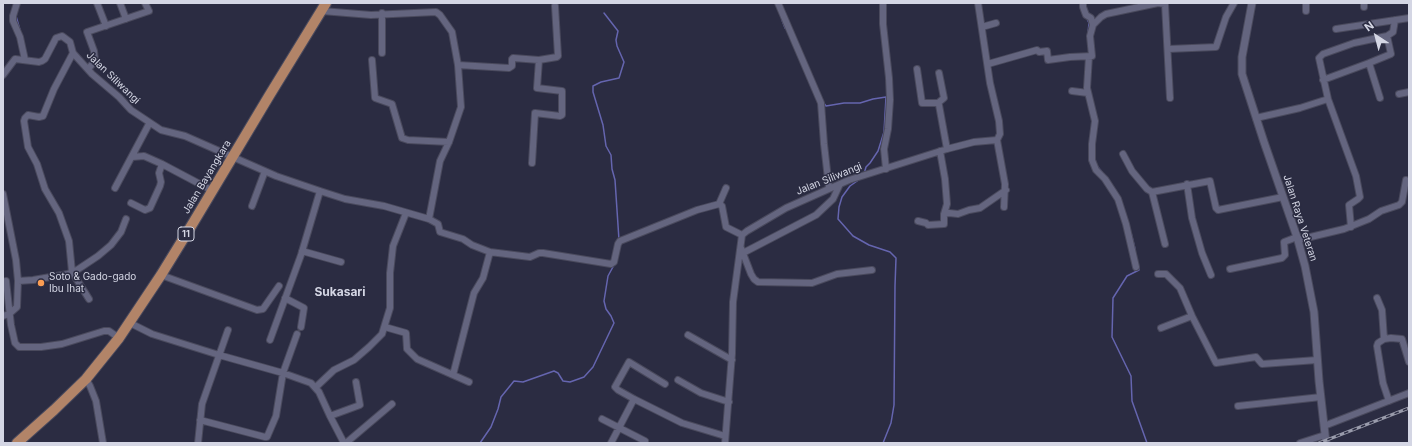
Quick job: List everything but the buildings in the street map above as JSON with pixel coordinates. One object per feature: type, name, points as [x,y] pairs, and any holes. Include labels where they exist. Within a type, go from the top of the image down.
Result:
[{"type":"highway","name":"Jalan Bayangkara","points":[[17,443],[86,379],[130,323],[234,157],[269,96],[324,7]]},
{"type":"street","points":[[17,3],[13,21],[20,37],[25,60]]},
{"type":"street","points":[[98,3],[106,26]]},
{"type":"street","points":[[120,3],[126,19]]},
{"type":"street","points":[[88,69],[95,61],[94,50],[87,32],[149,11],[146,3]]},
{"type":"street","points":[[778,3],[821,103],[829,188]]},
{"type":"street","points":[[883,3],[883,24],[890,100],[888,129],[884,149],[886,169]]},
{"type":"street","points":[[978,3],[1000,133],[997,140],[1000,147],[1001,163],[1006,190],[1004,207]]},
{"type":"street","points":[[1083,3],[1084,11],[1086,15],[1091,18],[1093,25]]},
{"type":"street","points":[[1136,267],[1126,224],[1118,199],[1105,179],[1096,170],[1092,160],[1092,144],[1095,121],[1087,93],[1090,36],[1093,25],[1101,16],[1158,3],[1165,5],[1170,98]]},
{"type":"street","points":[[1168,50],[1216,47],[1226,17],[1234,3]]},
{"type":"street","name":"Jalan Raya Veteran","points":[[1252,3],[1241,65],[1244,82],[1298,238],[1305,266],[1314,312],[1326,443]]},
{"type":"street","points":[[1306,3],[1306,11]]},
{"type":"street","points":[[458,65],[509,68],[512,66],[513,58],[539,60],[556,58],[558,56],[555,6]]},
{"type":"street","points":[[324,7],[371,14],[438,13],[452,32],[458,65],[461,107],[449,142],[440,161],[429,219],[438,224],[440,232],[463,239],[472,245],[490,252],[530,257],[543,253],[611,264],[614,262],[620,241],[697,210],[719,204]]},
{"type":"street","points":[[382,13],[382,53]]},
{"type":"street","points":[[1336,29],[1373,22],[1409,18]]},
{"type":"street","points":[[1351,227],[1349,205],[1360,197],[1356,176],[1328,99],[1319,58],[1323,54],[1354,42],[1388,36],[1393,32],[1394,20]]},
{"type":"street","points":[[982,27],[996,23]]},
{"type":"street","name":"Jalan Siliwangi","points":[[3,75],[16,59],[39,62],[45,59],[56,38],[60,36],[70,42],[73,53],[131,110],[149,124],[160,130],[185,136],[276,176],[320,191],[345,199],[384,206],[429,219]]},
{"type":"street","points":[[1323,80],[1391,54],[1388,36]]},
{"type":"street","points":[[988,64],[1037,50],[1039,52],[1047,51],[1048,60],[1090,56]]},
{"type":"street","points":[[73,53],[54,89],[43,116],[39,117],[28,115],[24,121],[28,147],[37,164],[45,189],[58,213],[69,241],[72,272],[89,299]]},
{"type":"street","points":[[372,60],[375,98],[392,104],[402,138],[408,140],[449,142]]},
{"type":"street","points":[[532,163],[535,113],[562,115],[562,91],[537,88],[539,60]]},
{"type":"street","points":[[1369,63],[1380,98]]},
{"type":"street","points":[[917,69],[922,102],[924,104],[938,103],[944,98],[939,73]]},
{"type":"street","points":[[1074,91],[1087,93]]},
{"type":"street","points":[[1399,94],[1409,92]]},
{"type":"street","points":[[1256,118],[1300,108],[1328,99]]},
{"type":"street","points":[[938,103],[947,149]]},
{"type":"street","points":[[115,188],[149,124]]},
{"type":"street","name":"Jalan Siliwangi","points":[[742,235],[786,208],[829,188],[865,174],[974,142],[997,140]]},
{"type":"street","points":[[918,221],[928,225],[944,224],[944,214],[947,204],[940,151]]},
{"type":"street","points":[[1123,154],[1132,171],[1147,189],[1152,192],[1187,184],[1210,181],[1216,208],[1218,210],[1283,197]]},
{"type":"street","points":[[132,157],[144,156],[213,191]]},
{"type":"street","points":[[131,203],[145,210],[150,208],[160,186],[161,182],[158,173],[162,164]]},
{"type":"street","points":[[252,206],[265,171]]},
{"type":"street","points":[[1230,270],[1282,258],[1284,255],[1284,242],[1298,238],[1337,232],[1351,227],[1381,211],[1401,204],[1406,180]]},
{"type":"street","points":[[742,251],[816,215],[828,205],[840,184]]},
{"type":"street","points":[[1187,184],[1192,218],[1202,253],[1211,275]]},
{"type":"street","points":[[719,204],[726,188]]},
{"type":"street","points":[[944,214],[958,214],[980,208],[1006,190]]},
{"type":"street","points":[[270,340],[302,251],[320,191]]},
{"type":"street","points":[[1152,192],[1165,244]]},
{"type":"street","points":[[3,194],[15,252],[18,281],[17,307],[6,315]]},
{"type":"street","points":[[719,204],[722,206],[726,227],[742,235],[742,251],[734,283],[732,360],[725,443]]},
{"type":"street","points":[[316,387],[331,372],[354,360],[382,334],[390,308],[390,273],[393,246],[406,213]]},
{"type":"street","points":[[18,281],[34,280],[72,272],[86,264],[111,245],[121,232],[126,219]]},
{"type":"street","points":[[302,251],[341,262]]},
{"type":"street","points":[[742,251],[754,279],[758,282],[812,283],[837,274],[872,270]]},
{"type":"street","points":[[453,376],[474,293],[483,278],[490,252]]},
{"type":"street","points":[[1158,274],[1166,274],[1180,288],[1192,316],[1216,363],[1256,358],[1262,364],[1318,360]]},
{"type":"street","points":[[161,275],[257,310],[263,309],[279,286]]},
{"type":"street","points":[[6,281],[6,315],[17,346],[41,347],[62,344],[104,331],[109,331],[119,338]]},
{"type":"street","points":[[285,298],[304,308],[301,328]]},
{"type":"street","points":[[1377,298],[1382,310],[1384,338]]},
{"type":"street","points":[[1161,328],[1192,316]]},
{"type":"street","points":[[130,323],[152,334],[283,373],[311,383],[319,392],[345,443],[392,404]]},
{"type":"street","points":[[385,327],[406,333],[407,349],[417,359],[469,382]]},
{"type":"street","points":[[198,443],[202,404],[228,330]]},
{"type":"street","points":[[200,420],[267,437],[276,416],[283,373],[297,334]]},
{"type":"street","points":[[688,335],[732,360]]},
{"type":"street","points":[[1389,401],[1383,383],[1378,346],[1379,342],[1384,338],[1396,337],[1402,339],[1409,362]]},
{"type":"street","points":[[665,384],[629,362],[615,387],[634,399],[682,423],[725,436]]},
{"type":"street","points":[[86,379],[96,401],[103,443]]},
{"type":"street","points":[[678,380],[702,393],[729,402]]},
{"type":"street","points":[[330,416],[359,406],[360,403],[356,382]]},
{"type":"street","points":[[1324,426],[1409,393]]},
{"type":"street","points":[[1238,406],[1321,397]]},
{"type":"street","points":[[611,443],[634,399]]},
{"type":"street","points":[[602,419],[645,441]]},
{"type":"street","points":[[1300,443],[1325,434]]},
{"type":"waterway","points":[[604,13],[618,31],[616,40],[617,46],[624,62],[619,78],[601,82],[593,86],[593,92],[603,125],[606,146],[611,155],[612,169],[615,180],[619,240]]},
{"type":"waterway","points":[[16,16],[20,30]]},
{"type":"waterway","points":[[1087,19],[1089,23],[1088,33]]},
{"type":"waterway","points":[[782,20],[785,28]]},
{"type":"waterway","points":[[823,102],[826,106],[844,103],[860,103],[886,97],[884,132],[878,151],[866,167],[864,174]]},
{"type":"waterway","points":[[1097,166],[1102,172]]},
{"type":"waterway","points":[[860,179],[850,186],[842,197],[838,219],[853,236],[869,245],[890,252],[896,258],[894,405],[891,423],[883,443]]},
{"type":"waterway","points":[[1131,233],[1135,249]]},
{"type":"waterway","points":[[480,443],[491,427],[501,397],[514,381],[523,382],[554,371],[558,373],[563,381],[570,382],[584,377],[593,367],[614,323],[606,309],[604,301],[608,276],[614,265]]},
{"type":"waterway","points":[[1138,266],[1139,270],[1127,276],[1113,298],[1112,337],[1131,376],[1132,401],[1147,443]]},
{"type":"railway","points":[[1319,443],[1409,408]]},
{"type":"place","name":"Soto & Gado-gado Ibu Ihat","points":[[41,283]]},
{"type":"district","name":"Sukasari","points":[[340,292]]}]
